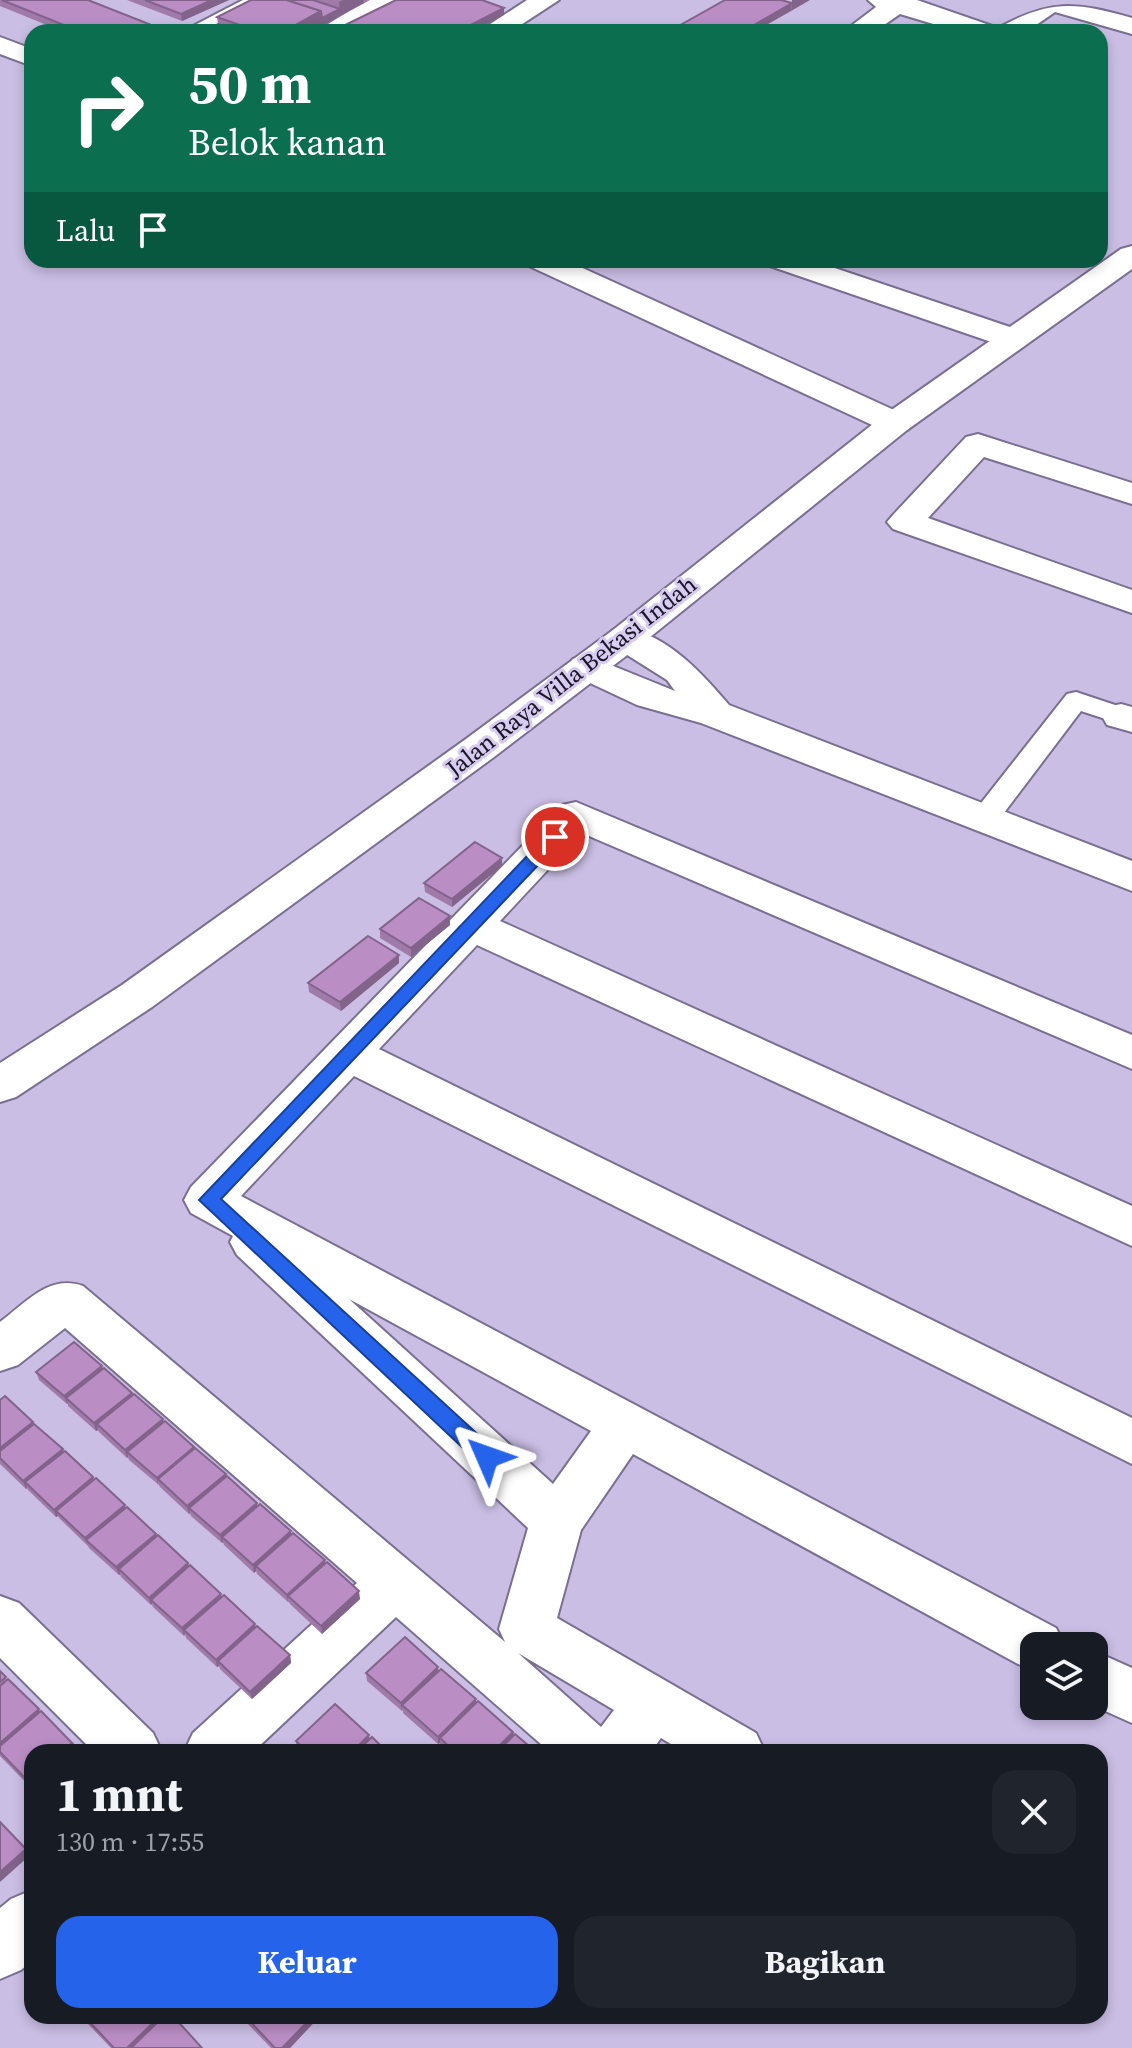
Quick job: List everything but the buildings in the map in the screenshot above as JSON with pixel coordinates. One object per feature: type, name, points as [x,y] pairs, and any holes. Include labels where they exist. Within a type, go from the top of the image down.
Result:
[{"type":"street","points":[[217,24],[263,0]]},
{"type":"street","points":[[342,24],[386,0]]},
{"type":"street","points":[[505,24],[546,0]]},
{"type":"street","points":[[1020,24],[1053,1],[1132,26]]},
{"type":"street","points":[[866,24],[894,2],[963,24]]},
{"type":"street","points":[[0,45],[24,55]]},
{"type":"street","name":"Jalan Raya Villa Bekasi Indah","points":[[0,1085],[137,996],[626,638],[895,423],[1132,255]]},
{"type":"street","points":[[557,268],[895,423]]},
{"type":"street","points":[[805,268],[1011,338]]},
{"type":"street","points":[[1132,494],[978,444],[905,522],[1132,602]]},
{"type":"street","points":[[626,638],[680,672],[715,714]]},
{"type":"street","points":[[586,667],[650,696],[715,714],[1132,877]]},
{"type":"street","points":[[208,1200],[576,815],[1132,1053]]},
{"type":"street","points":[[471,925],[1132,1227]]},
{"type":"street","points":[[348,1053],[1132,1442]]},
{"type":"street","points":[[208,1200],[1020,1637]]},
{"type":"street","points":[[208,1200],[557,1521]]},
{"type":"street","points":[[0,1350],[66,1300],[395,1583],[596,1744]]},
{"type":"street","points":[[625,1424],[557,1521],[526,1629],[722,1744]]},
{"type":"street","points":[[222,1744],[395,1583]]},
{"type":"street","points":[[0,1621],[125,1744]]},
{"type":"street","points":[[1108,1684],[1132,1697]]},
{"type":"street","points":[[601,1744],[652,1705]]},
{"type":"street","points":[[0,1949],[24,1927]]},
{"type":"lane","points":[[984,819],[1076,700],[1126,718]]},
{"type":"route","points":[[487,1457],[208,1200],[555,837]]}]
